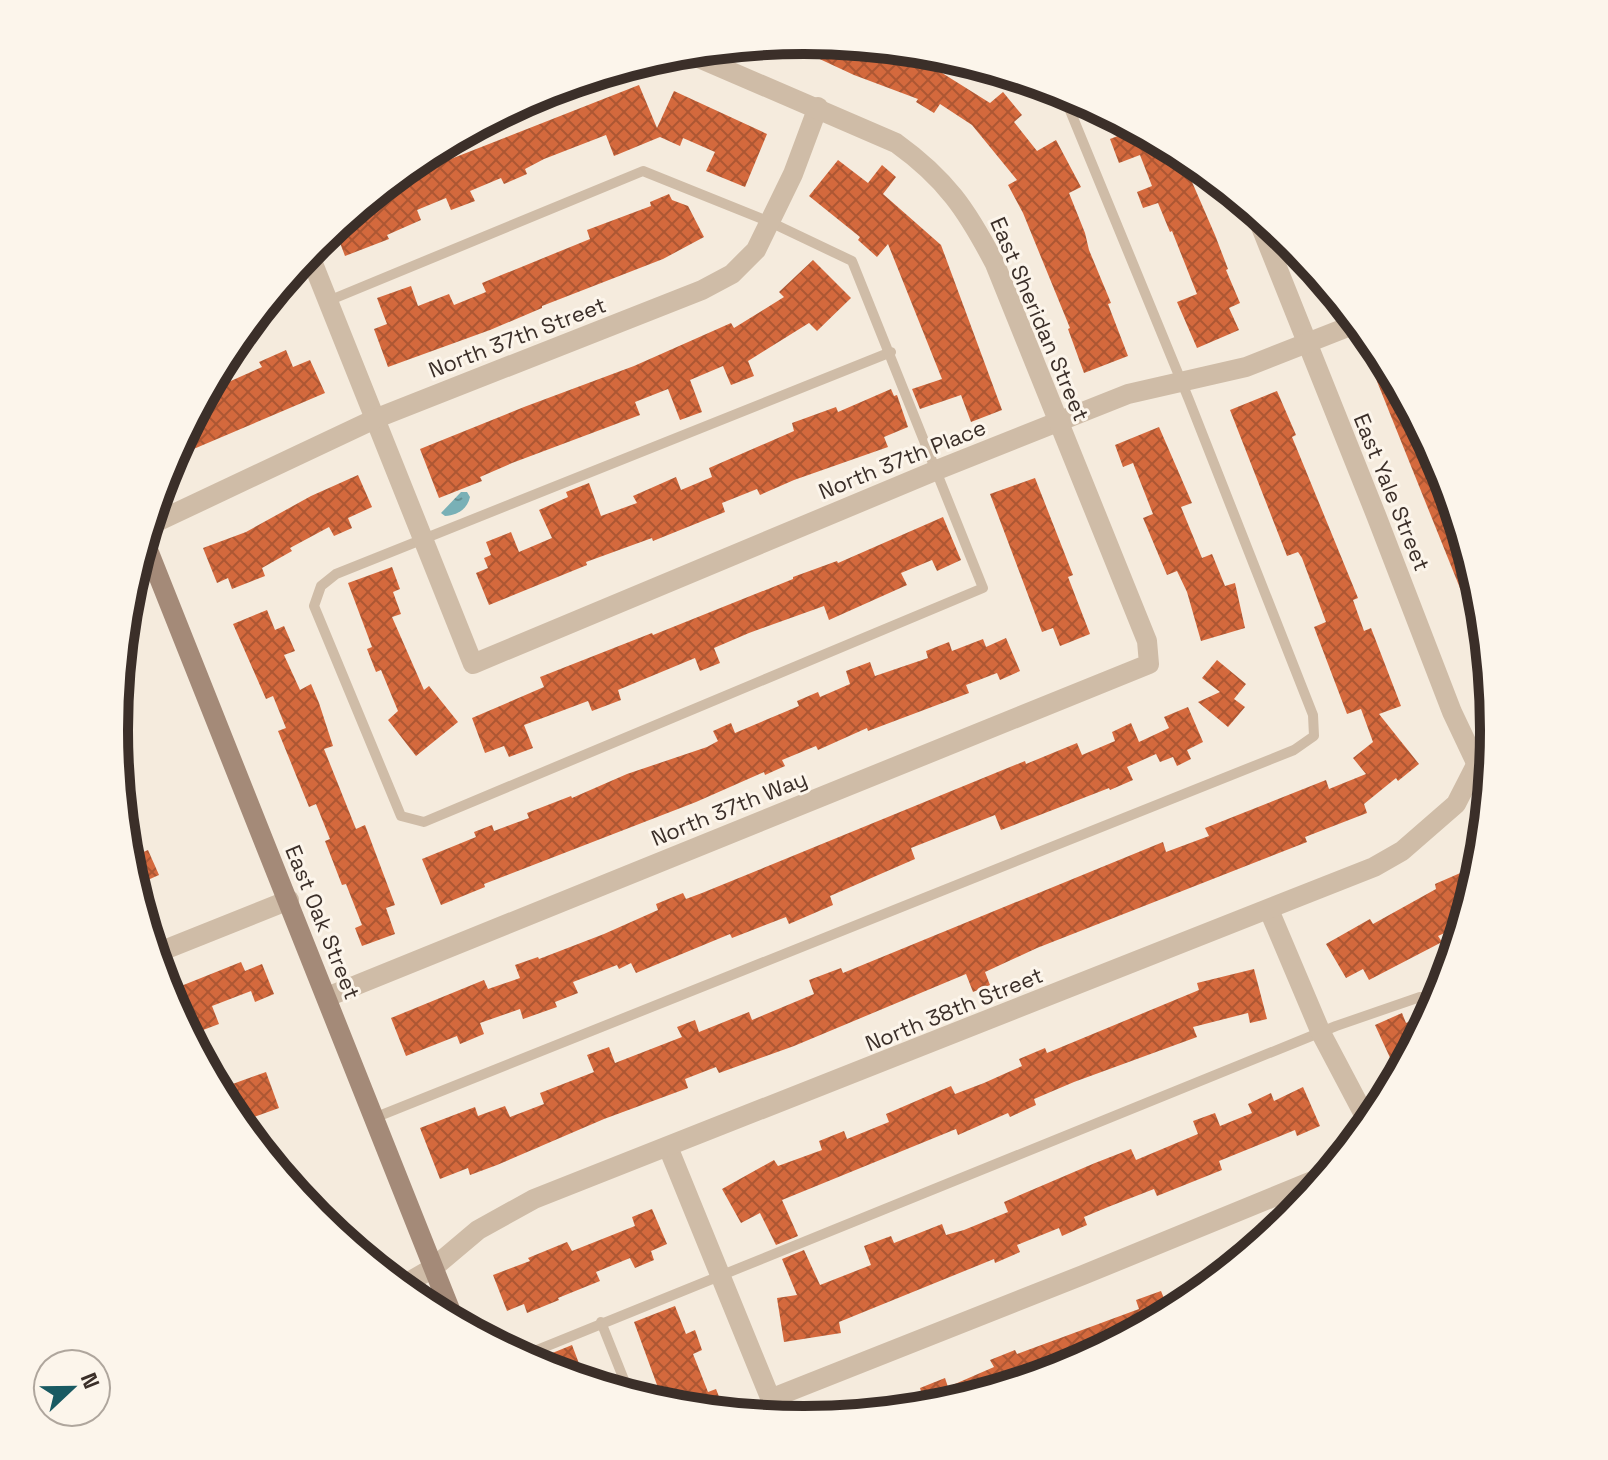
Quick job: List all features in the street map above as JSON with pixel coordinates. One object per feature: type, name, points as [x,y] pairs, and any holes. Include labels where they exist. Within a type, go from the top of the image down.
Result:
[{"type":"street","name":"East Sheridan Street","points":[[708,61],[896,143],[922,161],[951,191],[972,220],[995,264],[1147,641],[1149,664]]},
{"type":"street","name":"North 37th Street","points":[[162,519],[377,418],[702,290],[732,274],[756,250],[793,174],[818,107]]},
{"type":"street","name":"East Yale Street","points":[[1264,235],[1452,712],[1479,768]]},
{"type":"street","points":[[314,265],[424,539]]},
{"type":"street","name":"North 37th Place","points":[[424,539],[473,664],[937,470],[1128,394],[1246,367],[1347,327]]},
{"type":"street","name":"East Oak Street","points":[[151,557],[448,1304]]},
{"type":"street","name":"North 37th Way","points":[[327,997],[1149,664]]},
{"type":"street","name":"North 38th Street","points":[[412,1280],[433,1268],[478,1230],[534,1199],[1374,867],[1402,851],[1456,804],[1479,760]]},
{"type":"street","points":[[165,950],[289,900]]},
{"type":"street","points":[[1269,910],[1321,1033],[1362,1111]]},
{"type":"street","points":[[668,1147],[773,1405]]},
{"type":"street","points":[[780,1405],[1304,1184]]},
{"type":"lane","points":[[374,1118],[1294,750],[1314,736],[1313,715],[1069,108]]},
{"type":"lane","points":[[328,301],[643,171],[770,222],[852,261],[891,352],[983,588],[424,822],[401,816],[314,606],[321,586],[336,574],[891,352]]},
{"type":"lane","points":[[535,1350],[1321,1033],[1425,998]]},
{"type":"lane","points":[[601,1322],[625,1382]]},
{"type":"water","points":[[461,492],[467,492],[470,497],[464,508],[445,516],[441,513]]},
{"type":"building","points":[[809,54],[848,55],[931,66],[990,103],[1003,92],[1022,115],[1014,122],[1037,151],[1056,140],[1081,187],[1069,193],[1128,356],[1084,373],[1070,328],[1023,213],[1008,185],[1017,180],[972,125],[940,104],[934,113],[916,102],[918,99]]},
{"type":"building","points":[[639,85],[657,128],[674,91],[767,134],[745,187],[706,171],[715,152],[683,138],[680,146],[660,137],[614,156],[606,135],[544,159],[525,169],[527,174],[504,184],[501,178],[470,191],[475,201],[451,210],[446,198],[417,210],[421,220],[387,235],[389,239],[345,256],[339,240],[392,194],[429,168]]},
{"type":"building","points":[[1122,134],[1189,174],[1240,303],[1229,308],[1239,330],[1197,348],[1177,302],[1197,294],[1172,231],[1158,203],[1143,208],[1137,192],[1152,186],[1140,155],[1119,163],[1110,139]]},
{"type":"building","points":[[838,160],[868,183],[882,165],[896,177],[883,194],[941,245],[1002,410],[971,422],[961,395],[920,409],[912,389],[942,379],[888,244],[877,257],[858,240],[860,237],[809,196]]},
{"type":"building","points":[[669,194],[672,200],[688,206],[704,237],[663,259],[542,306],[490,330],[388,367],[374,329],[387,324],[377,298],[411,286],[418,306],[449,294],[454,305],[486,292],[482,283],[590,239],[587,230],[651,206],[650,202]]},
{"type":"building","points":[[813,260],[851,298],[817,331],[809,323],[748,361],[754,376],[731,385],[723,366],[690,380],[702,412],[680,420],[668,389],[635,402],[640,415],[512,463],[480,477],[482,481],[439,498],[420,449],[634,366],[731,323],[734,328],[784,297],[779,292]]},
{"type":"building","points":[[286,350],[293,367],[310,360],[325,393],[188,451],[207,414],[212,412],[210,408],[224,384],[262,367],[259,362]]},
{"type":"building","points":[[1366,354],[1429,471],[1457,555],[1469,611]]},
{"type":"building","points":[[891,389],[894,396],[897,395],[908,427],[884,437],[888,447],[760,495],[757,489],[722,503],[725,512],[653,541],[652,538],[586,562],[587,565],[489,605],[476,573],[488,568],[484,558],[491,555],[486,542],[511,532],[519,552],[552,538],[539,510],[568,497],[566,492],[589,483],[601,516],[637,503],[633,496],[676,477],[681,490],[712,477],[709,468],[794,431],[792,423],[836,407],[838,412]]},
{"type":"building","points":[[1277,391],[1296,435],[1292,437],[1358,598],[1353,600],[1364,631],[1371,628],[1401,706],[1379,714],[1419,764],[1364,804],[1367,813],[1305,837],[1307,842],[1037,948],[985,972],[990,985],[973,992],[966,974],[794,1046],[719,1073],[716,1067],[685,1079],[688,1088],[604,1119],[497,1165],[470,1175],[468,1168],[440,1179],[420,1128],[475,1107],[478,1116],[505,1106],[510,1117],[544,1104],[540,1093],[594,1072],[587,1055],[609,1047],[615,1063],[682,1037],[677,1027],[695,1020],[699,1032],[749,1012],[752,1020],[814,994],[809,980],[841,968],[843,973],[1163,842],[1166,852],[1209,836],[1205,828],[1326,780],[1329,789],[1366,774],[1353,758],[1373,742],[1361,709],[1347,714],[1314,627],[1326,622],[1302,558],[1298,552],[1287,556],[1230,410]]},
{"type":"building","points":[[1159,427],[1192,503],[1181,507],[1202,558],[1212,554],[1225,586],[1235,583],[1245,628],[1201,641],[1187,592],[1177,571],[1167,575],[1143,518],[1153,514],[1133,463],[1123,467],[1115,445]]},
{"type":"building","points":[[358,475],[372,507],[348,518],[352,528],[334,536],[329,527],[290,548],[292,551],[262,568],[265,576],[232,589],[228,578],[217,583],[203,548],[246,532],[311,496]]},
{"type":"building","points":[[1035,478],[1073,575],[1068,577],[1090,634],[1060,646],[1053,628],[1042,632],[990,494]]},
{"type":"building","points":[[943,517],[961,560],[937,571],[932,560],[901,573],[907,585],[829,620],[824,606],[749,633],[714,648],[720,663],[700,671],[695,658],[618,690],[621,700],[592,711],[588,701],[524,725],[533,748],[509,757],[504,746],[485,753],[472,718],[544,687],[540,677],[653,635],[793,577],[838,563]]},
{"type":"building","points":[[392,567],[400,589],[393,592],[401,614],[392,617],[424,690],[429,686],[458,722],[416,756],[388,720],[398,711],[381,670],[376,672],[367,649],[372,647],[348,583]]},
{"type":"building","points":[[267,610],[275,630],[284,626],[295,651],[284,655],[300,690],[311,684],[333,746],[324,749],[356,829],[365,825],[395,905],[386,908],[395,934],[362,946],[355,928],[362,925],[325,841],[330,839],[316,804],[309,807],[278,731],[286,728],[273,696],[266,699],[233,624]]},
{"type":"building","points":[[1006,638],[1020,671],[1000,680],[997,673],[966,685],[969,693],[868,731],[867,728],[818,750],[816,746],[782,760],[785,766],[765,775],[764,772],[696,802],[484,884],[485,887],[441,905],[422,859],[476,837],[474,832],[492,825],[494,831],[529,818],[527,813],[707,747],[718,741],[713,731],[731,723],[735,733],[799,706],[797,701],[818,692],[820,697],[850,684],[846,671],[870,662],[875,676],[928,658],[926,651],[949,642],[952,651],[983,639],[986,647]]},
{"type":"building","points":[[1217,660],[1246,684],[1234,699],[1245,707],[1228,727],[1198,702],[1220,692],[1202,678]]},
{"type":"building","points":[[1188,707],[1203,742],[1187,750],[1191,759],[1177,766],[1173,757],[1160,762],[1156,754],[1127,767],[1133,780],[1110,790],[1001,830],[995,815],[911,848],[915,859],[830,896],[833,905],[789,924],[786,917],[732,938],[730,934],[636,973],[631,963],[619,969],[617,965],[573,982],[578,993],[555,1002],[557,1007],[523,1019],[520,1009],[480,1023],[484,1034],[460,1044],[457,1036],[406,1056],[391,1018],[484,980],[488,989],[520,978],[515,965],[604,934],[658,910],[656,904],[683,893],[686,899],[702,893],[1025,761],[1026,764],[1077,743],[1082,755],[1115,741],[1112,732],[1131,723],[1139,742],[1169,728],[1164,717]]},
{"type":"building","points":[[148,850],[159,875],[145,881],[140,854]]},
{"type":"building","points":[[1465,871],[1449,931],[1438,936],[1442,942],[1369,980],[1363,969],[1346,978],[1326,944],[1370,919],[1373,924],[1436,889],[1435,884]]},
{"type":"building","points":[[241,962],[245,971],[262,964],[274,994],[255,1002],[251,991],[212,1006],[219,1024],[199,1031],[178,987]]},
{"type":"building","points":[[1254,969],[1267,1019],[1250,1023],[1248,1013],[1193,1027],[1197,1037],[1034,1099],[1036,1105],[1010,1117],[1008,1113],[958,1135],[956,1129],[782,1200],[798,1236],[776,1245],[760,1213],[741,1223],[722,1189],[774,1160],[778,1166],[822,1150],[819,1141],[844,1131],[847,1139],[889,1122],[886,1114],[951,1086],[955,1094],[984,1083],[1022,1066],[1019,1059],[1045,1048],[1047,1053],[1199,990],[1197,983]]},
{"type":"building","points":[[1402,1013],[1406,1023],[1415,1019],[1392,1062],[1375,1025]]},
{"type":"building","points":[[266,1072],[279,1108],[251,1118],[229,1085]]},
{"type":"building","points":[[1303,1087],[1320,1126],[1297,1136],[1295,1130],[1219,1161],[1222,1170],[1157,1196],[1154,1189],[1084,1217],[1087,1225],[1062,1236],[1059,1228],[1017,1245],[1020,1252],[995,1263],[994,1259],[839,1322],[841,1333],[784,1342],[777,1298],[797,1295],[782,1259],[804,1250],[820,1285],[871,1265],[864,1246],[891,1236],[894,1243],[942,1224],[946,1235],[964,1230],[1008,1212],[1004,1202],[1095,1163],[1131,1149],[1136,1160],[1198,1134],[1193,1121],[1215,1113],[1220,1126],[1252,1113],[1248,1104],[1271,1093],[1274,1101]]},
{"type":"building","points":[[652,1209],[667,1244],[651,1251],[654,1260],[635,1268],[630,1258],[596,1272],[600,1281],[559,1300],[527,1313],[524,1304],[507,1311],[493,1275],[567,1242],[572,1251],[635,1226],[632,1217]]},
{"type":"building","points":[[1161,1291],[1165,1301],[1063,1355],[979,1383],[922,1395],[920,1388],[945,1378],[948,1387],[994,1367],[990,1360],[1015,1350],[1017,1354],[1139,1309],[1136,1300]]},
{"type":"building","points":[[675,1306],[686,1334],[695,1330],[702,1350],[693,1354],[708,1392],[716,1389],[721,1401],[659,1390],[634,1322]]},
{"type":"building","points":[[572,1345],[581,1368],[546,1355]]}]
